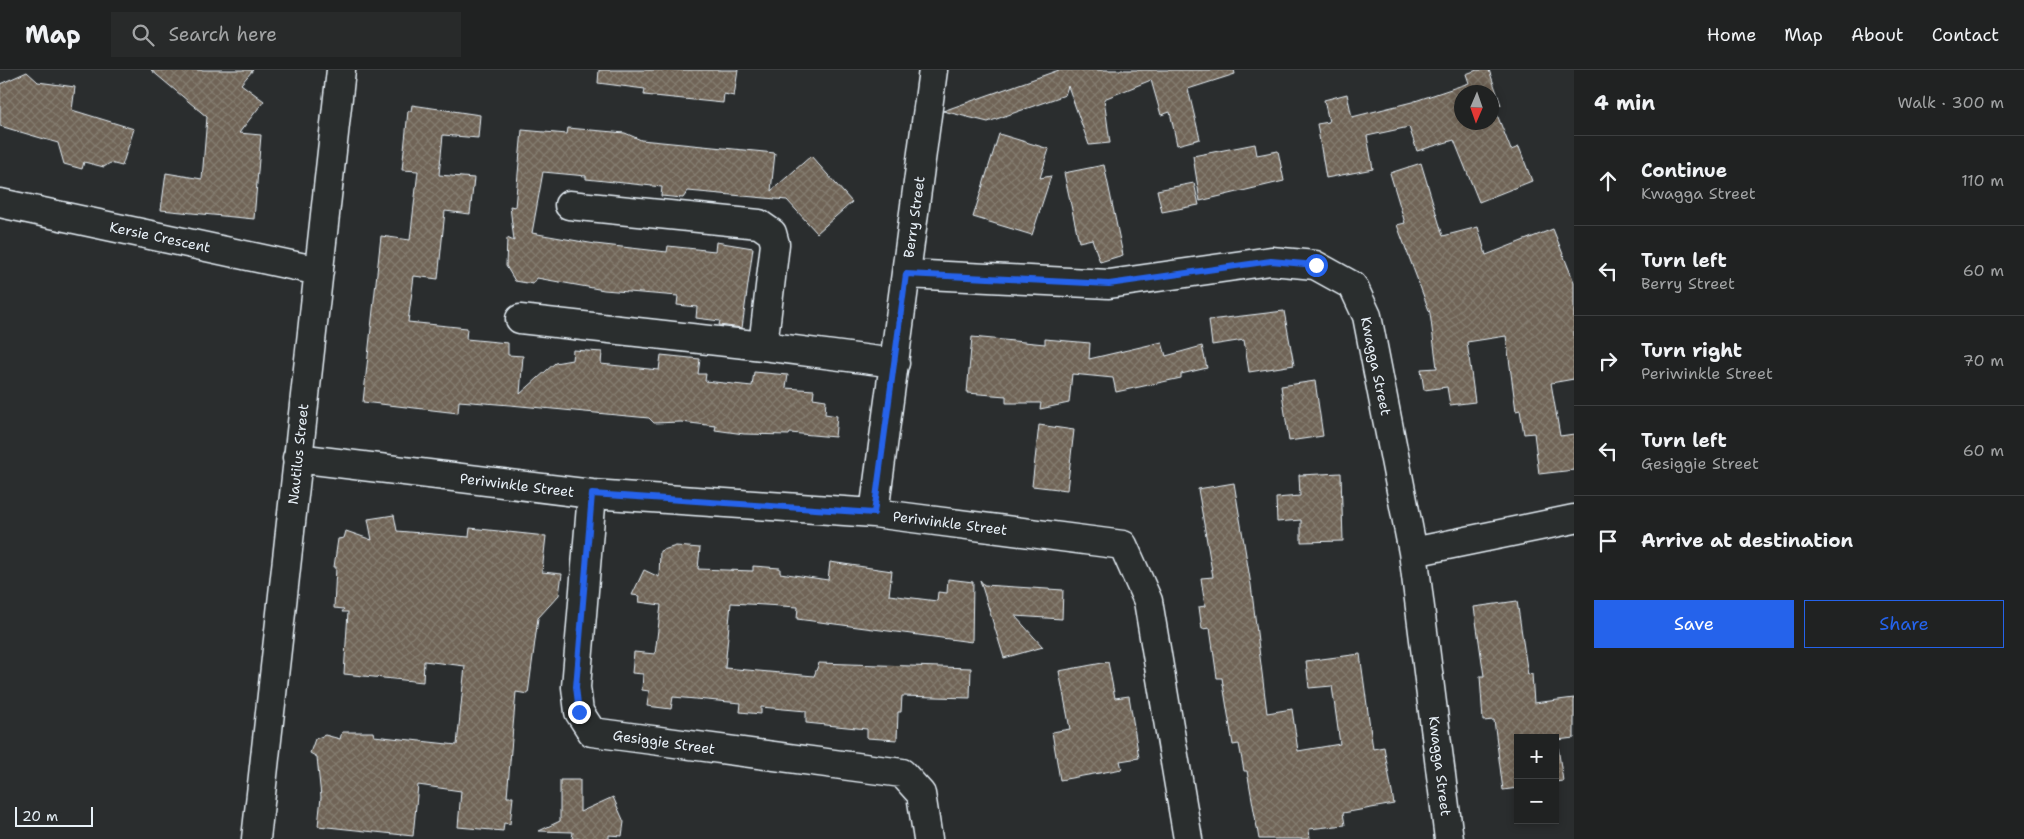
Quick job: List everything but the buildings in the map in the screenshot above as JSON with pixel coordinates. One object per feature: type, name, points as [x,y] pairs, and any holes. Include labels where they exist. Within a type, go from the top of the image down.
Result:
[{"type":"street","name":"Nautilus Street","points":[[256,839],[341,70]]},
{"type":"street","name":"Berry Street","points":[[874,513],[933,70]]},
{"type":"street","name":"Kersie Crescent","points":[[0,203],[319,271]]},
{"type":"street","points":[[569,205],[759,224],[772,233],[775,244],[763,346]]},
{"type":"street","name":"Kwagga Street","points":[[906,274],[1109,284],[1271,261],[1316,265],[1353,286],[1367,316],[1413,552],[1449,839]]},
{"type":"street","points":[[520,319],[763,346],[895,363]]},
{"type":"street","name":"Periwinkle Street","points":[[297,458],[592,494],[874,513],[1122,545],[1148,601],[1188,839]]},
{"type":"street","name":"Gesiggie Street","points":[[592,494],[576,687],[579,712],[592,732],[902,773],[921,794],[928,839]]},
{"type":"street","points":[[1413,552],[1574,519]]},
{"type":"route","points":[[579,712],[576,687],[592,494],[874,513],[906,274],[1036,282],[1109,284],[1271,261],[1316,265]]}]
